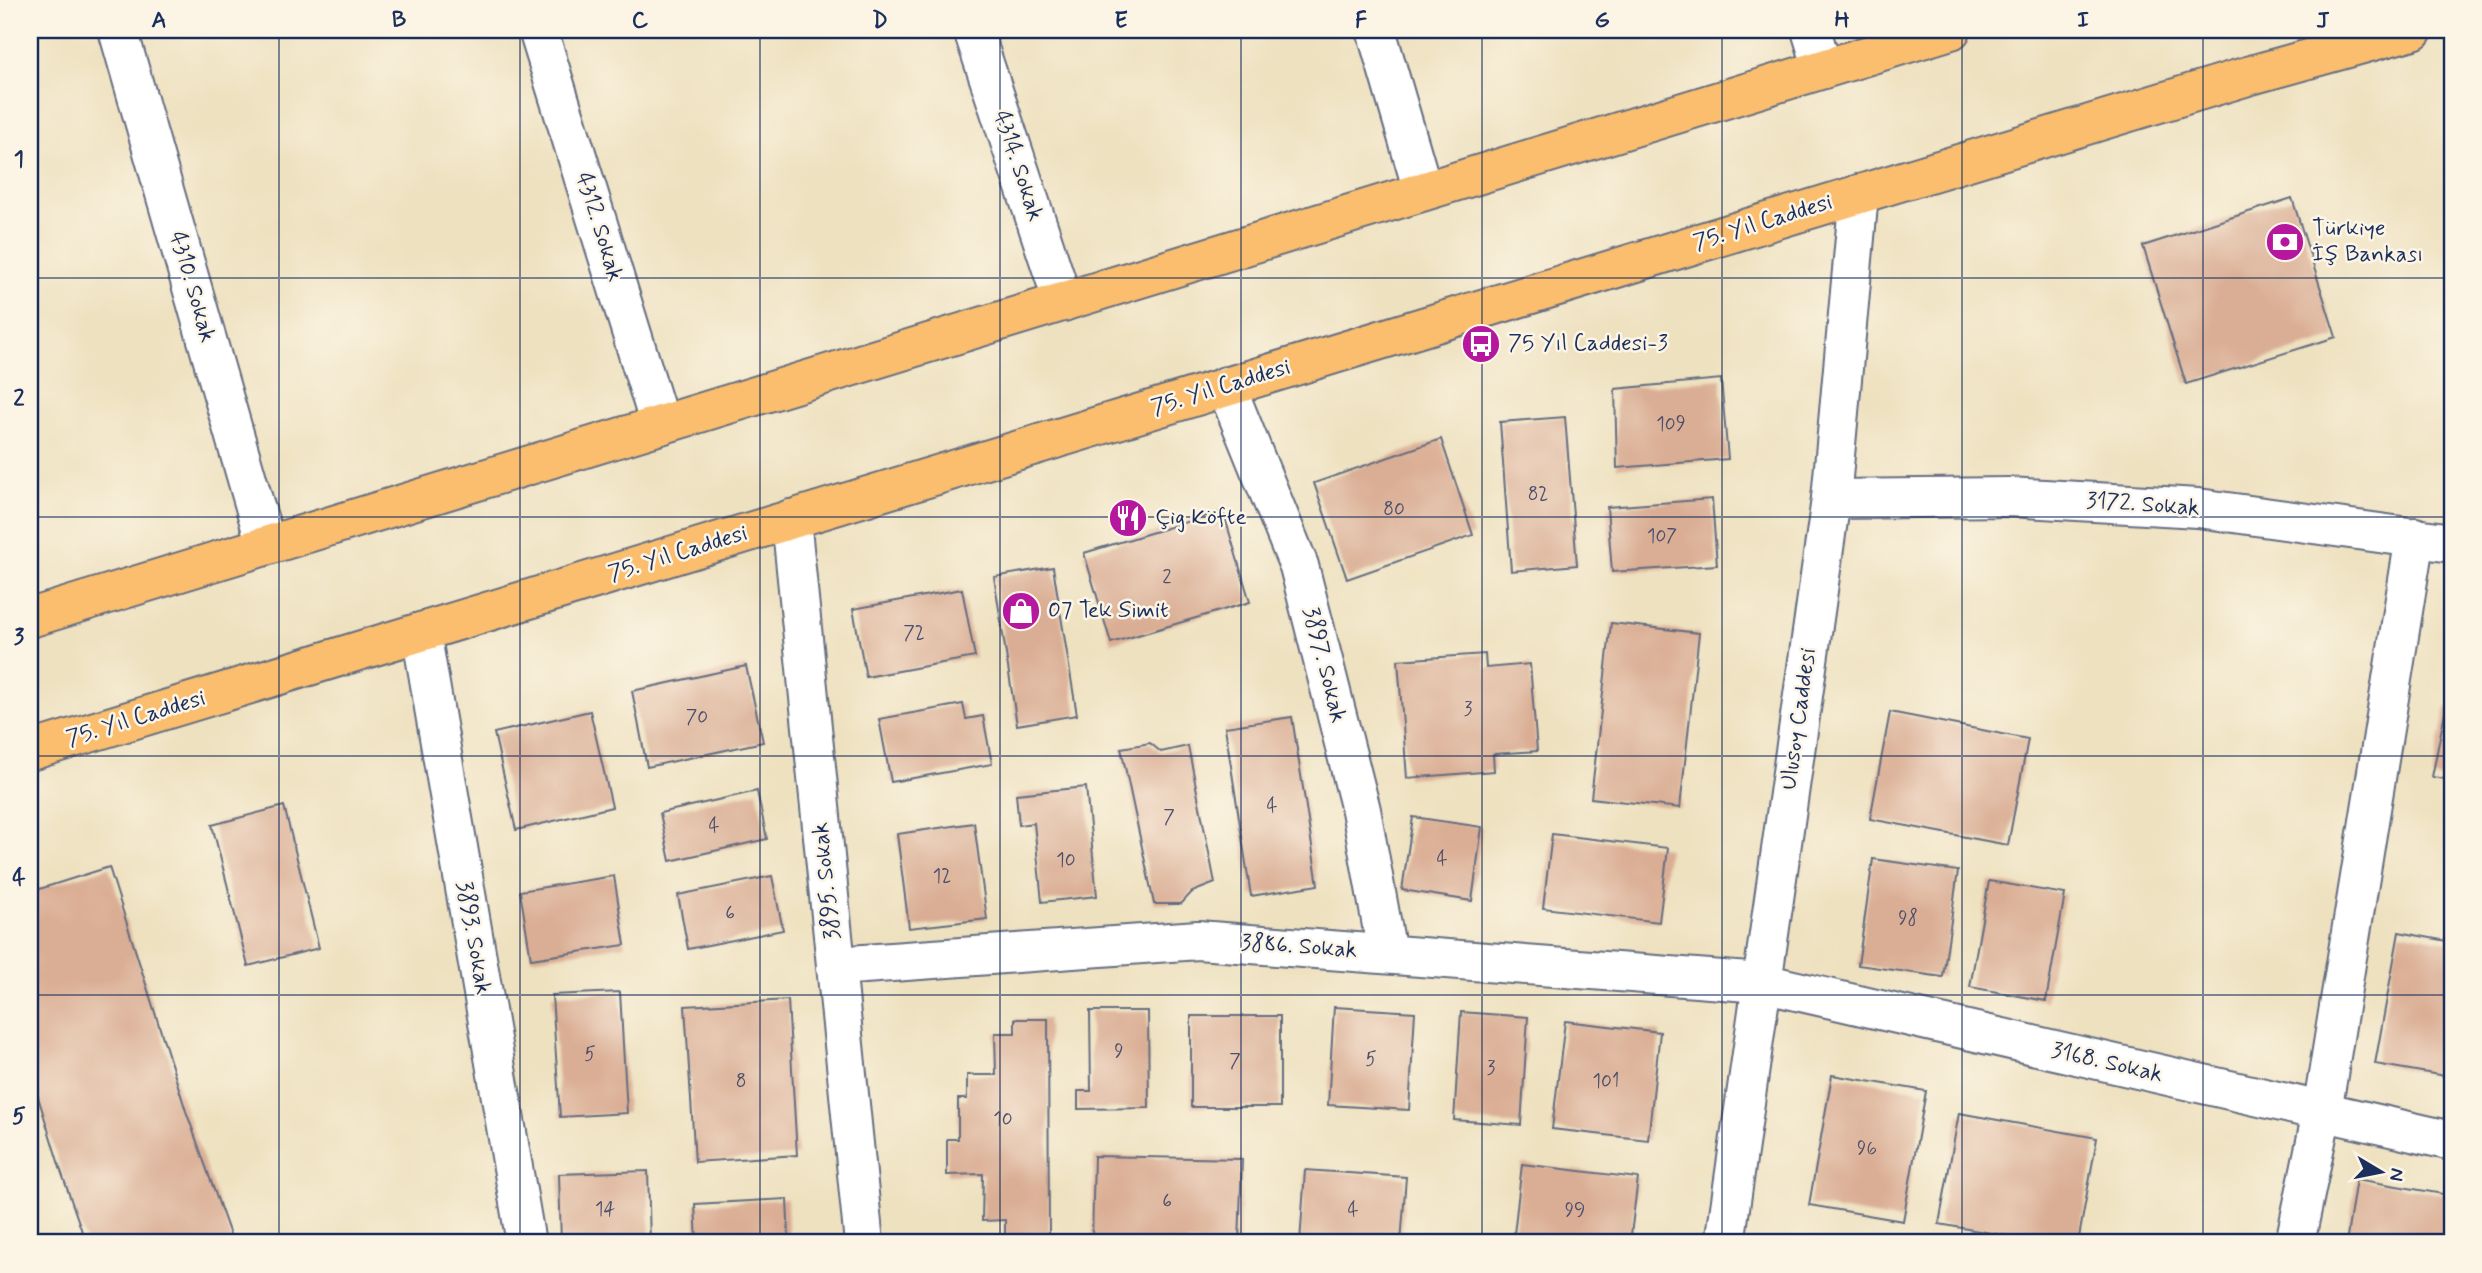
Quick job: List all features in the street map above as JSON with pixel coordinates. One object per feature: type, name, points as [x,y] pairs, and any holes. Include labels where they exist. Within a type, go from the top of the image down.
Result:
[{"type":"main road","points":[[30,618],[1951,30]]},
{"type":"main road","name":"75. Yıl Caddesi","points":[[30,751],[2250,75],[2413,30]]},
{"type":"street","name":"4310. Sokak","points":[[118,30],[266,545]]},
{"type":"street","name":"4312. Sokak","points":[[538,30],[660,425]]},
{"type":"street","name":"4314. Sokak","points":[[974,30],[1063,302]]},
{"type":"street","points":[[1376,30],[1423,191]]},
{"type":"street","points":[[1811,30],[1823,69]]},
{"type":"street","name":"Ulusoy Caddesi","points":[[1725,1243],[1830,499],[1859,194]]},
{"type":"street","name":"3897. Sokak","points":[[1226,386],[1299,566],[1362,810],[1387,953]]},
{"type":"street","name":"3172. Sokak","points":[[1830,499],[2009,497],[2198,508],[2452,543]]},
{"type":"street","name":"3895. Sokak","points":[[792,519],[864,1243]]},
{"type":"street","points":[[2295,1243],[2322,1112],[2415,537]]},
{"type":"street","name":"3893. Sokak","points":[[421,632],[526,1243]]},
{"type":"street","name":"3886. Sokak","points":[[836,966],[1198,940],[1762,983]]},
{"type":"street","name":"3168. Sokak","points":[[1762,983],[2452,1141]]},
{"type":"building","points":[[2292,198],[2336,337],[2186,384],[2143,246]]},
{"type":"building","points":[[1721,379],[1728,459],[1617,468],[1615,389]]},
{"type":"building","points":[[1565,417],[1577,565],[1511,571],[1500,422]]},
{"type":"building","points":[[1441,439],[1473,535],[1347,579],[1314,483]]},
{"type":"building","points":[[1712,499],[1717,565],[1612,572],[1607,507]]},
{"type":"building","points":[[1223,511],[1250,602],[1111,643],[1084,553]]},
{"type":"building","points":[[1053,567],[1077,715],[1017,725],[994,577]]},
{"type":"building","points":[[962,589],[975,657],[866,677],[853,609]]},
{"type":"building","points":[[1611,623],[1699,633],[1680,808],[1591,798]]},
{"type":"building","points":[[1485,654],[1486,668],[1530,664],[1537,751],[1493,754],[1494,771],[1407,778],[1398,660]]},
{"type":"building","points":[[746,666],[763,742],[647,767],[632,691]]},
{"type":"building","points":[[963,704],[966,719],[983,716],[992,764],[891,782],[879,719]]},
{"type":"building","points":[[2446,707],[2452,708],[2452,780],[2432,777]]},
{"type":"building","points":[[590,711],[612,807],[516,830],[494,733]]},
{"type":"building","points":[[1890,712],[2028,739],[2008,845],[1870,819]]},
{"type":"building","points":[[1292,717],[1318,885],[1251,896],[1225,727]]},
{"type":"building","points":[[1150,743],[1161,752],[1188,746],[1215,883],[1192,892],[1181,904],[1154,904],[1121,748]]},
{"type":"building","points":[[1086,787],[1097,896],[1042,902],[1034,823],[1019,825],[1016,794]]},
{"type":"building","points":[[757,791],[767,839],[670,861],[660,813]]},
{"type":"building","points":[[284,806],[319,948],[248,966],[212,825]]},
{"type":"building","points":[[1413,817],[1482,827],[1472,901],[1402,890]]},
{"type":"building","points":[[974,823],[987,919],[909,928],[897,834]]},
{"type":"building","points":[[1552,834],[1668,848],[1659,922],[1543,908]]},
{"type":"building","points":[[1873,859],[1958,871],[1943,977],[1858,965]]},
{"type":"building","points":[[109,867],[186,1111],[233,1243],[86,1243],[60,1168],[30,1071],[30,892]]},
{"type":"building","points":[[614,876],[625,945],[531,959],[520,891]]},
{"type":"building","points":[[772,876],[783,930],[688,949],[678,895]]},
{"type":"building","points":[[1989,881],[2065,894],[2046,1001],[1970,987]]},
{"type":"building","points":[[2399,932],[2452,942],[2451,1077],[2375,1064]]},
{"type":"building","points":[[620,992],[627,1113],[560,1117],[552,995]]},
{"type":"building","points":[[788,1000],[797,1155],[695,1162],[685,1006]]},
{"type":"building","points":[[1334,1007],[1415,1012],[1409,1110],[1328,1105]]},
{"type":"building","points":[[1090,1011],[1148,1011],[1149,1108],[1078,1109],[1078,1091],[1091,1091]]},
{"type":"building","points":[[1461,1012],[1528,1017],[1521,1125],[1454,1120]]},
{"type":"building","points":[[1191,1016],[1280,1016],[1280,1107],[1191,1107]]},
{"type":"building","points":[[1015,1019],[1048,1019],[1049,1234],[1005,1235],[1005,1220],[982,1221],[983,1174],[947,1175],[947,1139],[958,1139],[958,1099],[967,1099],[967,1075],[996,1075],[995,1033],[1015,1033]]},
{"type":"building","points":[[1565,1021],[1660,1032],[1648,1140],[1552,1129]]},
{"type":"building","points":[[1832,1075],[1926,1091],[1903,1221],[1809,1205]]},
{"type":"building","points":[[1959,1113],[2097,1138],[2078,1243],[2047,1243],[1939,1224]]},
{"type":"building","points":[[1094,1156],[1242,1159],[1239,1243],[1092,1243]]},
{"type":"building","points":[[1522,1164],[1638,1178],[1630,1243],[1513,1243]]},
{"type":"building","points":[[1305,1170],[1406,1177],[1401,1243],[1300,1243]]},
{"type":"building","points":[[648,1171],[650,1243],[561,1243],[559,1174]]},
{"type":"building","points":[[2356,1179],[2449,1195],[2441,1243],[2346,1243]]},
{"type":"building","points":[[787,1199],[789,1243],[697,1243],[695,1204]]},
{"type":"place","name":"Türkiye İş Bankası","points":[[2285,242]]},
{"type":"place","name":"75 Yıl Caddesi-3","points":[[1481,344]]},
{"type":"place","name":"Çig Köfte","points":[[1128,518]]},
{"type":"place","name":"07 Tek Simit","points":[[1021,611]]}]
